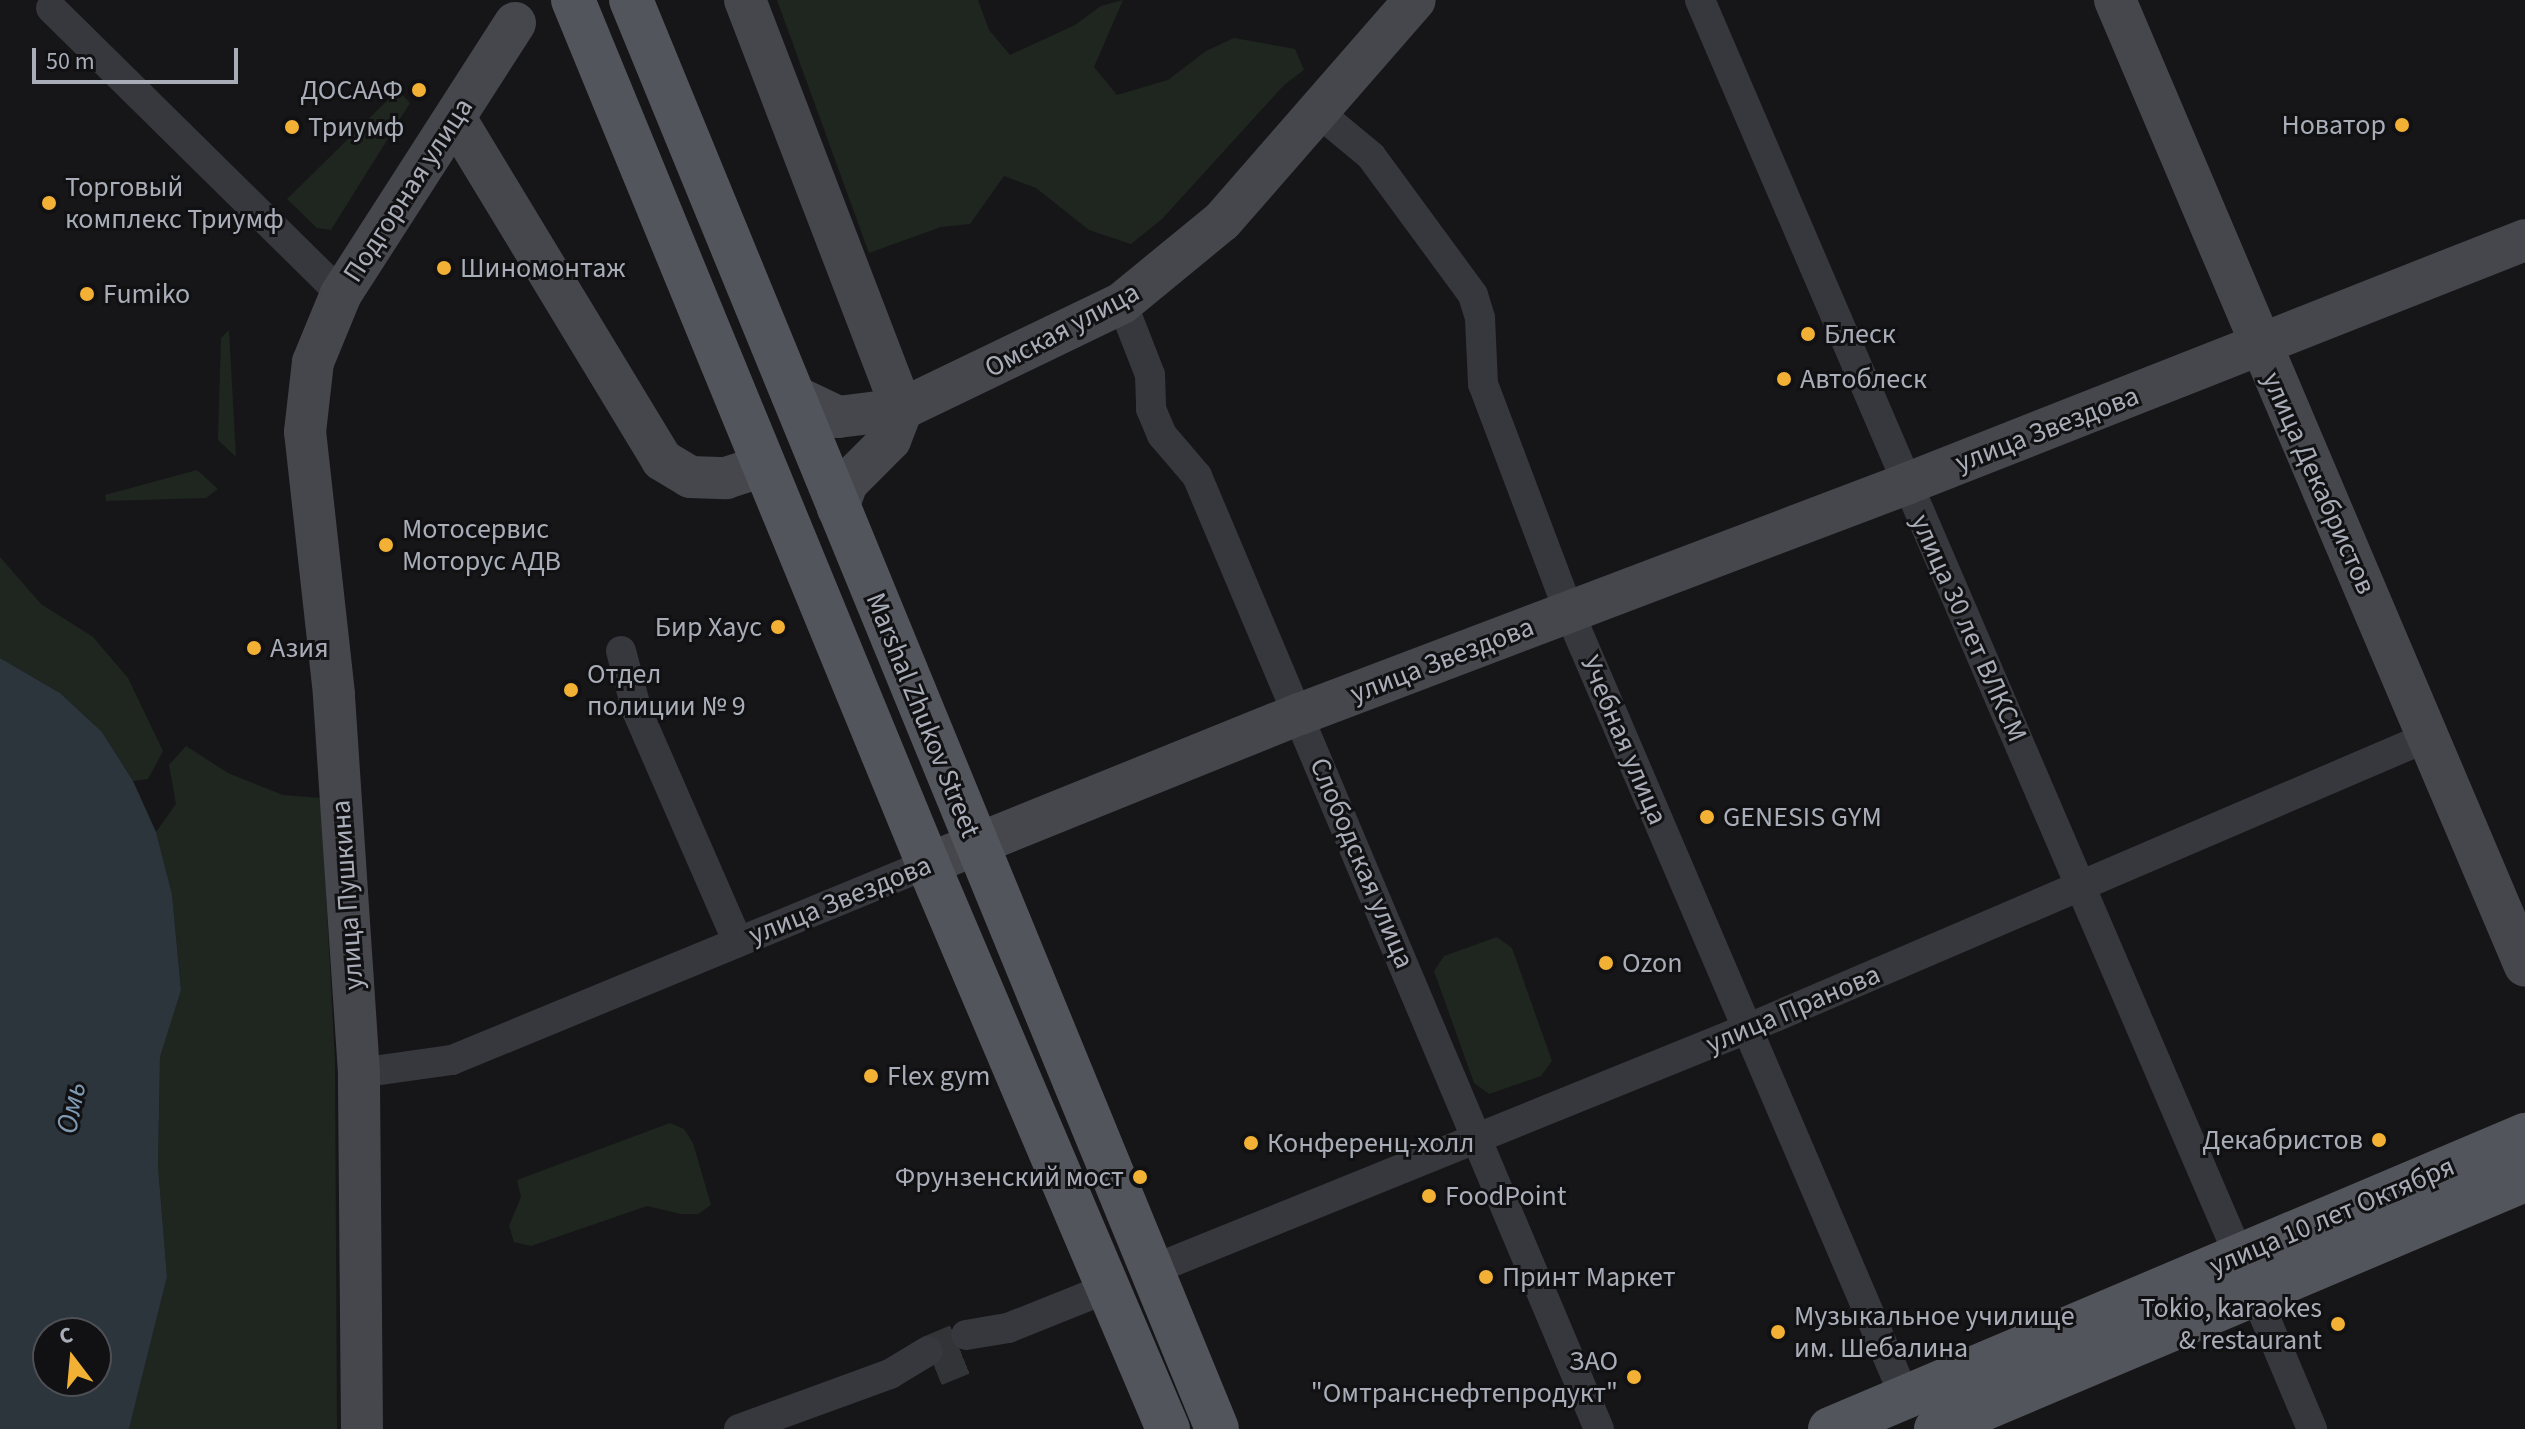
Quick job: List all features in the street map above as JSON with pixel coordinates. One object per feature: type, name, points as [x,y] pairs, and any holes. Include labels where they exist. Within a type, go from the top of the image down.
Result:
[{"type":"main road","name":"Marshal Zhukov Street","points":[[631,0],[1217,1429]]},
{"type":"main road","name":"Marshal Zhukov Street","points":[[575,6],[928,864],[1168,1429]]},
{"type":"main road","name":"улица 10 лет Октября","points":[[1936,1429],[2525,1135]]},
{"type":"main road","name":"улица 10 лет Октября","points":[[1830,1429],[1905,1397],[2525,1180]]},
{"type":"street","points":[[745,0],[902,409],[890,440],[860,467],[838,508]]},
{"type":"street","name":"Омская улица","points":[[792,395],[838,417],[902,409],[1122,303],[1222,221],[1415,0]]},
{"type":"street","name":"улица 30 лет ВЛКСМ","points":[[1700,0],[1906,484],[2083,885],[2312,1429]]},
{"type":"street","name":"улица Декабристов","points":[[2115,0],[2260,346],[2430,736],[2525,966]]},
{"type":"street","points":[[51,8],[341,294]]},
{"type":"street","name":"Подгорная улица","points":[[313,362],[341,294],[515,23]]},
{"type":"street","name":"Учебная улица","points":[[1318,112],[1371,156],[1473,295],[1480,318],[1483,384],[1569,612],[1905,1397]]},
{"type":"street","points":[[455,118],[662,460],[690,477],[726,478],[763,466]]},
{"type":"street","name":"улица Звездова","points":[[359,1073],[452,1060],[1300,714],[1906,484],[2525,240]]},
{"type":"street","name":"Слободская улица","points":[[1122,303],[1150,375],[1151,409],[1162,435],[1197,476],[1300,714],[1599,1429]]},
{"type":"street","name":"улица Пушкина","points":[[313,362],[305,432],[334,694],[359,1073],[362,1429]]},
{"type":"street","points":[[621,651],[637,711],[738,942]]},
{"type":"street","name":"улица Пранова","points":[[1152,1270],[1749,1028],[2430,736]]},
{"type":"street","points":[[970,1345],[1108,1288]]},
{"type":"street","points":[[739,1429],[932,1361]]},
{"type":"shaded area","points":[[777,0],[978,0],[989,30],[1010,55],[1075,25],[1101,6],[1123,0],[1094,67],[1117,95],[1168,80],[1206,51],[1234,38],[1295,49],[1304,70],[1284,85],[1162,219],[1131,244],[1089,230],[1036,188],[1004,176],[970,224],[941,227],[869,253]]},
{"type":"shaded area","points":[[398,90],[410,103],[331,230],[317,228],[287,199]]},
{"type":"shaded area","points":[[229,330],[236,457],[218,440],[221,338]]},
{"type":"shaded area","points":[[197,470],[218,489],[206,498],[106,501],[105,495]]},
{"type":"shaded area","points":[[0,557],[41,604],[93,637],[128,678],[163,751],[148,779],[133,781],[102,732],[60,693],[0,658]]},
{"type":"shaded area","points":[[186,746],[228,773],[283,795],[321,798],[335,1062],[337,1429],[129,1429],[167,1277],[158,1166],[160,1057],[181,989],[172,894],[156,832],[176,804],[169,765]]},
{"type":"shaded area","points":[[1497,937],[1512,948],[1552,1061],[1541,1076],[1489,1094],[1474,1083],[1434,971],[1444,956]]},
{"type":"shaded area","points":[[670,1123],[684,1129],[693,1143],[711,1205],[698,1214],[681,1214],[647,1206],[531,1246],[514,1242],[509,1226],[521,1197],[517,1180]]},
{"type":"water","name":"Омь","points":[[0,658],[60,693],[102,732],[133,781],[156,832],[172,894],[181,990],[160,1057],[158,1166],[167,1277],[129,1429],[0,1429]]},
{"type":"tunnel","points":[[928,1351],[966,1335]]},
{"type":"tunnel","points":[[936,1371],[975,1355]]},
{"type":"place","name":"ДОСААФ","points":[[419,90]]},
{"type":"place","name":"Новатор","points":[[2402,125]]},
{"type":"place","name":"Триумф","points":[[292,127]]},
{"type":"place","name":"Торговый комплекс Триумф","points":[[49,203]]},
{"type":"place","name":"Шиномонтаж","points":[[444,268]]},
{"type":"place","name":"Fumiko","points":[[87,294]]},
{"type":"place","name":"Блеск","points":[[1808,334]]},
{"type":"place","name":"Автоблеск","points":[[1784,379]]},
{"type":"place","name":"Мотосервис Моторус АДВ","points":[[386,545]]},
{"type":"place","name":"Бир Хаус","points":[[778,627]]},
{"type":"place","name":"Азия","points":[[254,648]]},
{"type":"place","name":"Отдел полиции № 9","points":[[571,690]]},
{"type":"place","name":"GENESIS GYM","points":[[1707,817]]},
{"type":"place","name":"Ozon","points":[[1606,963]]},
{"type":"place","name":"Flex gym","points":[[871,1076]]},
{"type":"place","name":"Декабристов","points":[[2379,1140]]},
{"type":"place","name":"Конференц-холл","points":[[1251,1143]]},
{"type":"place","name":"Фрунзенский мост","points":[[1140,1177]]},
{"type":"place","name":"FoodPoint","points":[[1429,1196]]},
{"type":"place","name":"Принт Маркет","points":[[1486,1277]]},
{"type":"place","name":"Tokio, karaokes & restaurant","points":[[2338,1324]]},
{"type":"place","name":"Музыкальное училище им. Шебалина","points":[[1778,1332]]},
{"type":"place","name":"ЗАО \"Омтранснефтепродукт\"","points":[[1634,1377]]}]
